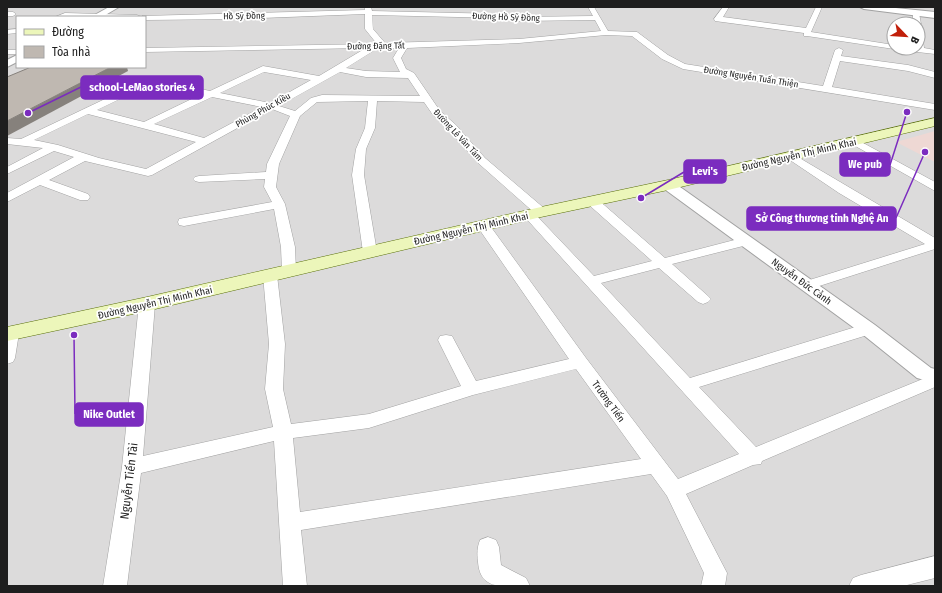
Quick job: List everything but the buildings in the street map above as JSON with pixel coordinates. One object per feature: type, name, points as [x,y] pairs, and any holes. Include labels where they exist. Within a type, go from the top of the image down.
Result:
[{"type":"main road","name":"Đường Nguyễn Thị Minh Khai","points":[[9,334],[668,185],[935,122]]},
{"type":"street","points":[[62,16],[97,16],[115,7]]},
{"type":"street","points":[[591,7],[606,33]]},
{"type":"street","points":[[726,7],[718,19],[808,31]]},
{"type":"street","points":[[808,31],[819,7]]},
{"type":"street","points":[[864,7],[935,16]]},
{"type":"street","points":[[368,11],[369,29],[379,45]]},
{"type":"street","name":"Đường Hồ Sỹ Đồng","points":[[368,11],[501,16],[519,19],[597,18]]},
{"type":"street","name":"Hồ Sỹ Đồng","points":[[146,18],[238,17],[368,11]]},
{"type":"street","points":[[808,31],[807,34],[886,46]]},
{"type":"street","name":"Đường Đặng Tất","points":[[146,50],[379,45],[404,46],[519,41],[606,33]]},
{"type":"street","name":"Đường Nguyễn Tuấn Thiện","points":[[606,33],[634,34],[665,57],[683,66],[935,106]]},
{"type":"street","points":[[827,89],[843,40]]},
{"type":"street","name":"Phùng Phúc Kiều","points":[[83,157],[148,173],[379,45]]},
{"type":"street","name":"Đường Lê Văn Tám","points":[[404,46],[397,58],[402,70],[411,75],[436,113],[452,127],[480,160],[535,214],[592,281],[754,458]]},
{"type":"street","points":[[837,58],[908,68],[935,75]]},
{"type":"street","points":[[7,64],[16,59]]},
{"type":"street","points":[[145,125],[264,69],[319,79]]},
{"type":"street","points":[[338,69],[371,74],[411,75]]},
{"type":"street","points":[[7,151],[24,141],[150,81],[271,106],[296,115]]},
{"type":"street","points":[[289,271],[288,247],[279,204],[270,187],[273,164],[296,115],[314,100],[322,98],[426,98]]},
{"type":"street","points":[[370,252],[358,175],[361,149],[370,128],[373,98]]},
{"type":"street","points":[[88,110],[206,142]]},
{"type":"street","points":[[7,141],[24,141],[54,147],[83,157]]},
{"type":"street","points":[[854,141],[935,187]]},
{"type":"street","points":[[7,171],[54,147]]},
{"type":"street","points":[[791,156],[843,190],[935,244]]},
{"type":"street","points":[[7,198],[83,157]]},
{"type":"street","points":[[199,179],[272,175]]},
{"type":"street","points":[[38,180],[84,197]]},
{"type":"street","name":"Nguyễn Đức Cảnh","points":[[668,185],[868,329],[924,373],[935,376]]},
{"type":"street","points":[[592,201],[703,299]]},
{"type":"street","points":[[184,222],[279,204]]},
{"type":"street","name":"Trường Tiến","points":[[483,226],[674,490],[716,573],[713,586]]},
{"type":"street","points":[[592,281],[746,241]]},
{"type":"street","points":[[808,285],[935,244]]},
{"type":"street","points":[[270,275],[277,344],[274,389],[283,432],[295,586]]},
{"type":"street","name":"Nguyễn Tiến Tài","points":[[115,586],[132,467],[147,304]]},
{"type":"street","points":[[687,385],[868,329]]},
{"type":"street","points":[[7,358],[9,334]]},
{"type":"street","points":[[446,340],[471,390]]},
{"type":"street","points":[[132,467],[283,432],[369,421],[471,390],[580,362]]},
{"type":"street","points":[[674,490],[754,458],[935,380]]},
{"type":"street","points":[[289,523],[656,465]]},
{"type":"street","points":[[488,547],[490,571],[518,586]]},
{"type":"street","points":[[861,586],[935,567]]},
{"type":"shaded area","points":[[7,7],[935,7],[935,586],[7,586]]},
{"type":"shaded area","points":[[935,131],[935,162],[896,142]]},
{"type":"place","name":"We pub","points":[[907,112]]},
{"type":"place","name":"school-LeMao stories 4","points":[[28,113]]},
{"type":"place","name":"Sở Công thương tỉnh Nghệ An","points":[[925,152]]},
{"type":"place","name":"Levi's","points":[[641,198]]},
{"type":"place","name":"Nike Outlet","points":[[74,335]]}]
